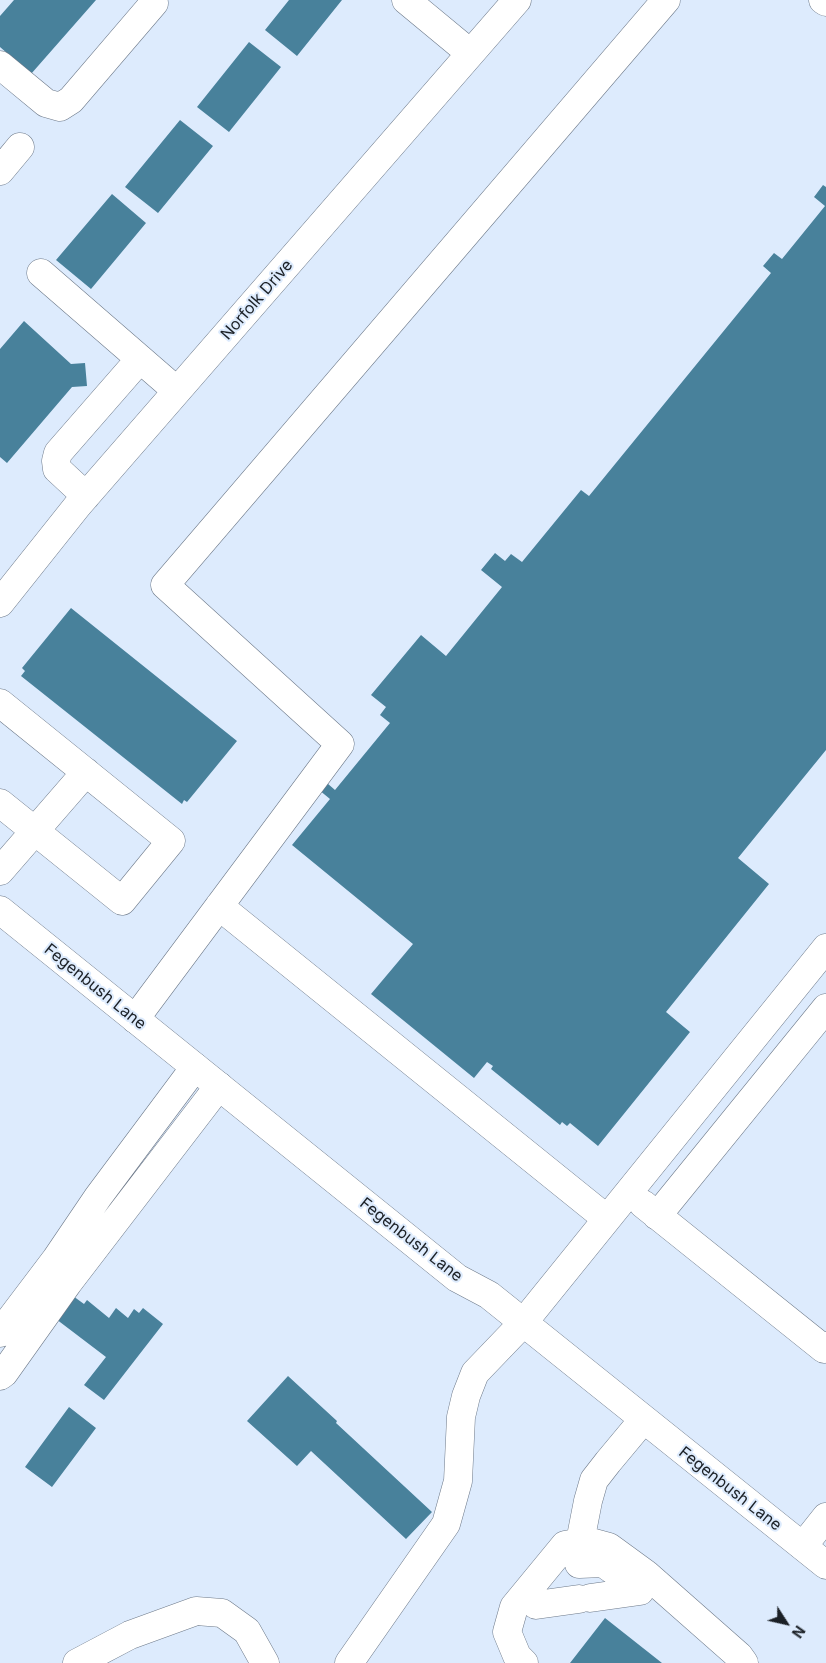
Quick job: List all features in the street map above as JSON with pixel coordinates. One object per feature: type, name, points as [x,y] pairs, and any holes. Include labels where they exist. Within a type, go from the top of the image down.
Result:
[{"type":"main road","points":[[406,0],[470,53]]},
{"type":"main road","name":"Norfolk Drive","points":[[0,603],[86,496],[517,0]]},
{"type":"main road","points":[[135,1019],[340,744],[165,585],[666,0]]},
{"type":"main road","points":[[0,65],[46,104],[60,107],[71,100],[154,3]]},
{"type":"main road","points":[[0,171],[20,147]]},
{"type":"main road","points":[[41,273],[177,391]]},
{"type":"main road","points":[[86,496],[57,468],[58,453],[140,359]]},
{"type":"main road","points":[[0,703],[172,841],[122,901],[0,803]]},
{"type":"main road","points":[[0,871],[86,772]]},
{"type":"main road","points":[[219,906],[607,1219]]},
{"type":"main road","name":"Fegenbush Lane","points":[[0,910],[456,1278],[489,1295],[826,1566]]},
{"type":"main road","points":[[349,1663],[446,1524],[458,1481],[461,1417],[475,1372],[523,1323],[826,948]]},
{"type":"main road","points":[[657,1216],[826,1008]]},
{"type":"main road","points":[[0,1333],[195,1067]]},
{"type":"main road","points":[[0,1376],[68,1283],[219,1086]]},
{"type":"main road","points":[[628,1193],[824,1349],[826,1346]]},
{"type":"main road","points":[[576,1559],[594,1480],[644,1420]]},
{"type":"main road","points":[[803,1546],[826,1517]]},
{"type":"main road","points":[[541,1663],[529,1645],[525,1620],[576,1559],[587,1541],[609,1547],[646,1574],[705,1625],[744,1663]]},
{"type":"main road","points":[[524,1663],[517,1656],[507,1632],[514,1607],[565,1546],[576,1559],[603,1563],[663,1611],[705,1625]]},
{"type":"main road","points":[[536,1605],[640,1591]]},
{"type":"main road","points":[[77,1663],[130,1635],[196,1611],[222,1614],[247,1630],[265,1663]]},
{"type":"building","points":[[14,0],[96,0],[31,74],[0,47],[0,16]]},
{"type":"building","points":[[289,0],[342,0],[297,56],[265,30]]},
{"type":"building","points":[[249,42],[281,67],[229,132],[197,107]]},
{"type":"building","points":[[180,120],[213,146],[158,213],[125,187]]},
{"type":"building","points":[[823,185],[826,187],[826,750],[738,858],[769,884],[666,1012],[690,1032],[598,1146],[570,1123],[567,1126],[562,1122],[560,1125],[491,1069],[493,1066],[487,1062],[474,1078],[371,994],[413,944],[292,845],[330,799],[313,785],[320,777],[335,790],[390,723],[380,715],[386,707],[371,695],[421,635],[446,656],[502,587],[481,570],[495,553],[505,561],[511,554],[522,562],[581,490],[589,496],[771,273],[763,266],[774,253],[782,259],[825,206],[814,197]]},
{"type":"building","points":[[112,194],[146,223],[91,289],[56,260]]},
{"type":"building","points":[[24,321],[71,364],[85,363],[87,386],[72,387],[7,463],[0,457],[0,349]]},
{"type":"building","points":[[71,608],[237,741],[187,802],[184,800],[182,804],[21,676],[25,671],[22,668]]},
{"type":"building","points":[[73,1296],[84,1304],[87,1300],[109,1318],[116,1308],[128,1318],[134,1309],[139,1313],[143,1308],[163,1324],[104,1400],[84,1385],[106,1357],[56,1319]]},
{"type":"building","points":[[288,1376],[432,1512],[406,1539],[311,1451],[297,1466],[247,1421]]},
{"type":"building","points":[[69,1407],[96,1428],[52,1487],[25,1467]]},
{"type":"building","points":[[605,1618],[662,1663],[570,1663]]}]
